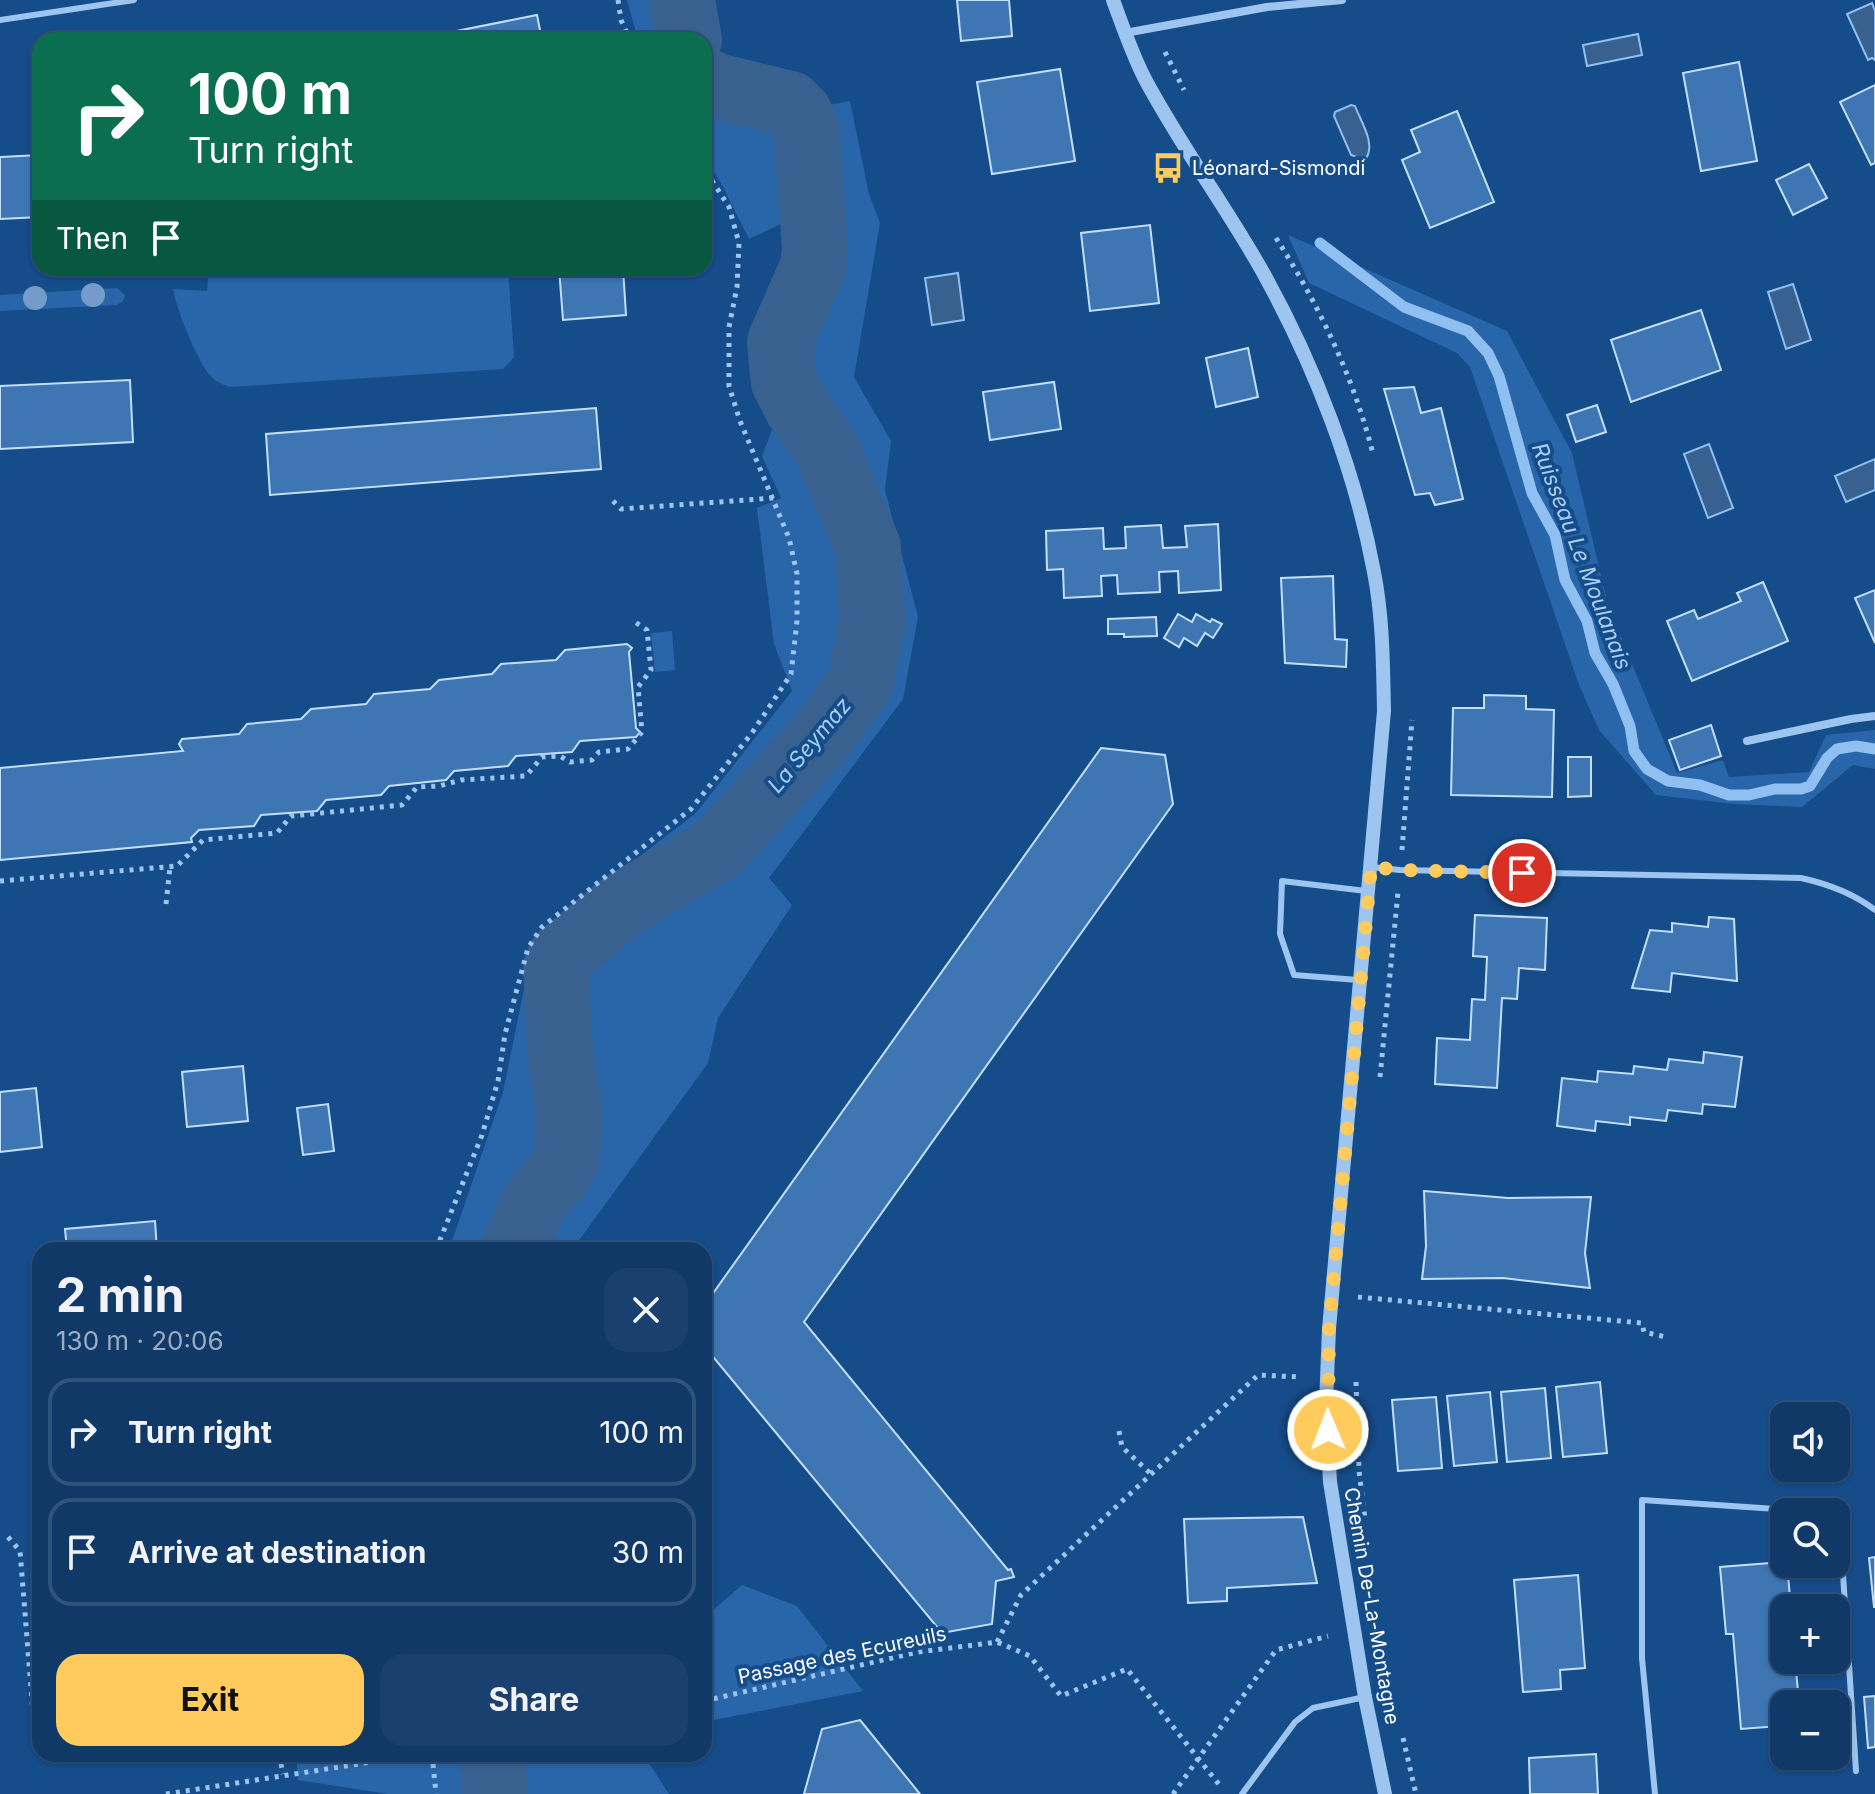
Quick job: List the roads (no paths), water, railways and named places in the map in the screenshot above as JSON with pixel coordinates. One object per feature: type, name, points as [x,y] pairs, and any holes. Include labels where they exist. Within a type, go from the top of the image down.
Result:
[{"type":"street","name":"Chemin De-La-Montagne","points":[[1113,0],[1125,33],[1163,111],[1265,276],[1289,323],[1333,427],[1359,507],[1374,572],[1383,639],[1384,711],[1329,1329],[1326,1404],[1330,1482],[1365,1697],[1385,1794]]},
{"type":"street","points":[[1125,33],[1267,7],[1342,0]]},
{"type":"street","points":[[1747,741],[1875,716]]},
{"type":"lane","points":[[0,20],[134,0]]},
{"type":"lane","points":[[1371,867],[1415,871],[1801,878],[1845,892],[1875,910]]},
{"type":"lane","points":[[1362,980],[1294,975],[1280,934],[1282,881],[1369,891]]},
{"type":"lane","points":[[1655,1794],[1642,1658],[1642,1500],[1770,1509]]},
{"type":"lane","points":[[1843,1578],[1856,1771]]},
{"type":"lane","points":[[1242,1794],[1295,1722],[1313,1708],[1365,1697]]},
{"type":"waterway","name":"La Seymaz","points":[[682,0],[688,32]]},
{"type":"waterway","name":"La Seymaz","points":[[516,1242],[534,1202],[556,1177],[567,1157],[569,1111],[560,1053],[556,967],[561,956],[621,906],[718,848],[822,736],[860,683],[872,623],[868,547],[825,447],[798,409],[784,382],[780,342],[813,267],[815,248],[806,130],[800,114],[790,104],[712,84]]},
{"type":"waterway","name":"Ruisseau Le Moulanais","points":[[1320,243],[1404,307],[1468,331],[1488,353],[1499,376],[1532,493],[1555,535],[1565,580],[1587,621],[1595,653],[1613,684],[1630,726],[1634,751],[1647,769],[1668,781],[1700,785],[1729,795],[1749,795],[1810,786],[1827,758],[1837,749],[1856,746],[1875,749]]},
{"type":"waterway","name":"La Seymaz","points":[[493,1762],[495,1794]]},
{"type":"place","name":"Léonard-Sismondi","points":[[1168,168]]}]
